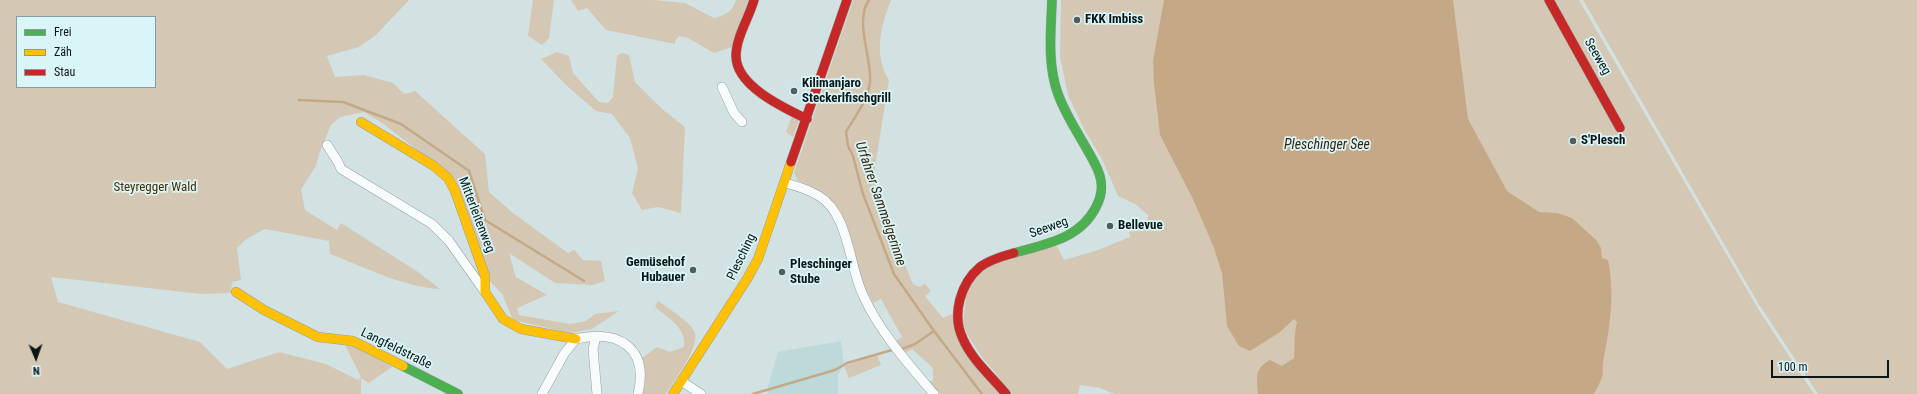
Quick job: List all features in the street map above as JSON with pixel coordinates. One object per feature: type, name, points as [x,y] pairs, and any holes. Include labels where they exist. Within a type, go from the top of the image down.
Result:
[{"type":"street","points":[[754,0],[736,55],[739,69],[747,80],[765,95],[806,119]]},
{"type":"street","name":"Plesching","points":[[673,394],[754,270],[847,0]]},
{"type":"street","name":"Seeweg","points":[[1006,394],[968,347],[961,334],[958,311],[959,301],[965,285],[972,274],[991,260],[1059,241],[1077,232],[1091,218],[1101,198],[1102,190],[1099,173],[1068,117],[1054,80],[1051,57],[1052,0]]},
{"type":"street","name":"Seeweg","points":[[1549,0],[1608,103],[1620,128]]},
{"type":"street","points":[[722,87],[734,113],[742,122]]},
{"type":"street","name":"Mitterleitenweg","points":[[362,122],[434,166],[448,178],[455,191],[485,276],[485,292]]},
{"type":"street","name":"Mitterleitenweg","points":[[327,145],[341,169],[432,224],[444,234],[503,319],[513,325],[531,331],[576,339]]},
{"type":"street","points":[[785,182],[820,197],[836,212],[841,223],[853,267],[868,306],[898,352],[934,394]]},
{"type":"street","name":"Langfeldstraße","points":[[236,292],[264,310],[318,337],[353,341],[458,394]]},
{"type":"street","points":[[596,337],[593,349],[597,394]]},
{"type":"street","points":[[546,392],[564,354],[576,339],[596,337],[612,338],[624,343],[634,352],[639,362],[641,372],[638,394]]},
{"type":"street","points":[[681,382],[697,393]]},
{"type":"shaded area","points":[[841,341],[844,364],[838,375],[838,394],[768,394],[768,386],[778,352]]},
{"type":"green space","name":"Steyregger Wald","points":[[0,0],[409,0],[376,35],[359,47],[327,56],[335,77],[364,75],[393,83],[404,94],[415,91],[485,154],[489,192],[513,213],[568,253],[574,250],[583,260],[601,261],[605,281],[593,285],[555,283],[509,253],[516,277],[547,295],[517,308],[519,315],[570,324],[586,321],[595,314],[619,311],[592,329],[570,333],[513,320],[502,294],[488,279],[450,175],[382,123],[364,112],[340,117],[331,125],[319,154],[316,166],[301,189],[305,210],[337,230],[341,223],[418,272],[440,289],[412,285],[384,276],[330,254],[329,241],[265,229],[245,240],[237,248],[241,280],[232,282],[231,293],[201,294],[51,277],[58,302],[200,342],[227,369],[279,352],[326,364],[358,380],[361,377],[345,345],[352,345],[392,367],[369,383],[361,378],[361,394],[0,394]]},
{"type":"green space","points":[[533,0],[554,0],[549,38],[542,45],[528,36]]},
{"type":"green space","points":[[571,0],[654,0],[685,3],[714,18],[728,12],[735,4],[736,0],[751,0],[735,46],[714,53],[688,38],[679,36],[675,41],[675,44],[606,30],[587,8],[578,11]]},
{"type":"green space","points":[[853,0],[891,0],[884,20],[880,40],[881,60],[889,80],[875,167],[876,189],[891,231],[913,284],[919,287],[925,284],[931,291],[925,296],[943,318],[951,314],[1004,394],[940,394],[929,382],[933,380],[933,368],[912,349],[905,353],[896,341],[902,337],[881,299],[873,303],[861,280],[841,212],[828,196],[798,181],[794,173]]},
{"type":"green space","points":[[1061,0],[1579,0],[1757,307],[1814,394],[1114,394],[1100,388],[1080,385],[1078,394],[1012,394],[982,357],[966,333],[963,321],[968,284],[993,263],[1057,246],[1064,260],[1098,250],[1130,237],[1129,232],[1143,226],[1149,216],[1135,204],[1118,196],[1103,161],[1082,125],[1068,95],[1060,57]]},
{"type":"green space","points":[[1583,0],[1917,0],[1917,394],[1818,394],[1758,303]]},
{"type":"green space","points":[[557,52],[569,56],[573,73],[599,102],[608,103],[613,97],[617,55],[623,53],[629,55],[635,82],[662,109],[685,127],[681,213],[658,207],[642,210],[632,193],[638,169],[630,138],[612,114],[596,111],[567,86],[541,59]]},
{"type":"green space","points":[[792,116],[799,120],[793,137],[786,132]]},
{"type":"green space","points":[[658,301],[679,316],[693,329],[695,333],[695,340],[690,356],[666,394],[641,394],[645,376],[642,358],[657,347],[670,352],[684,347],[682,334],[676,324],[655,307]]},
{"type":"green space","points":[[877,355],[881,365],[849,378],[844,366]]},
{"type":"water","name":"Pleschinger See","points":[[1164,0],[1453,0],[1468,119],[1507,191],[1539,212],[1557,213],[1572,218],[1596,240],[1601,248],[1602,258],[1608,260],[1611,285],[1610,324],[1603,362],[1603,375],[1594,394],[1258,394],[1258,374],[1259,370],[1265,363],[1270,360],[1282,366],[1294,358],[1297,322],[1294,319],[1280,332],[1250,351],[1239,346],[1227,326],[1222,273],[1214,248],[1193,199],[1160,135],[1153,61]]},
{"type":"waterway","name":"Urfahrer Sammelgerinne","points":[[869,0],[863,19],[863,29],[870,72],[869,89],[861,108],[846,132],[848,146],[853,156],[863,194],[894,274],[934,331],[982,394]]},
{"type":"waterway","points":[[299,100],[343,102],[401,124],[469,171],[485,220],[584,281]]},
{"type":"waterway","points":[[902,349],[915,344],[934,331]]},
{"type":"waterway","points":[[753,394],[835,370],[847,363],[892,350]]},
{"type":"traffic: fast","points":[[1014,253],[1061,239],[1081,226],[1089,218],[1096,207],[1099,201],[1102,186],[1098,170],[1066,112],[1055,83],[1052,71],[1050,47],[1052,0]]},
{"type":"traffic: fast","points":[[403,366],[458,394]]},
{"type":"traffic: slow","points":[[361,122],[434,166],[448,178],[455,191],[485,276],[485,292],[503,319],[521,329],[576,339]]},
{"type":"traffic: slow","points":[[673,394],[747,279],[758,259],[791,162]]},
{"type":"traffic: slow","points":[[236,292],[264,310],[318,337],[353,341],[403,366]]},
{"type":"traffic: jam","points":[[754,0],[738,42],[736,56],[738,67],[752,86],[763,95],[786,109],[807,119]]},
{"type":"traffic: jam","points":[[791,162],[847,0]]},
{"type":"traffic: jam","points":[[1549,0],[1620,128]]},
{"type":"traffic: jam","points":[[1006,394],[977,361],[967,347],[960,329],[958,309],[963,290],[973,274],[988,262],[1014,253]]},
{"type":"place","name":"FKK Imbiss","points":[[1077,20]]},
{"type":"place","name":"Kilimanjaro Steckerlfischgrill","points":[[794,91]]},
{"type":"place","name":"S'Plesch","points":[[1573,141]]},
{"type":"place","name":"Bellevue","points":[[1110,226]]},
{"type":"place","name":"Gemüsehof Hubauer","points":[[693,270]]},
{"type":"place","name":"Pleschinger Stube","points":[[782,272]]}]
